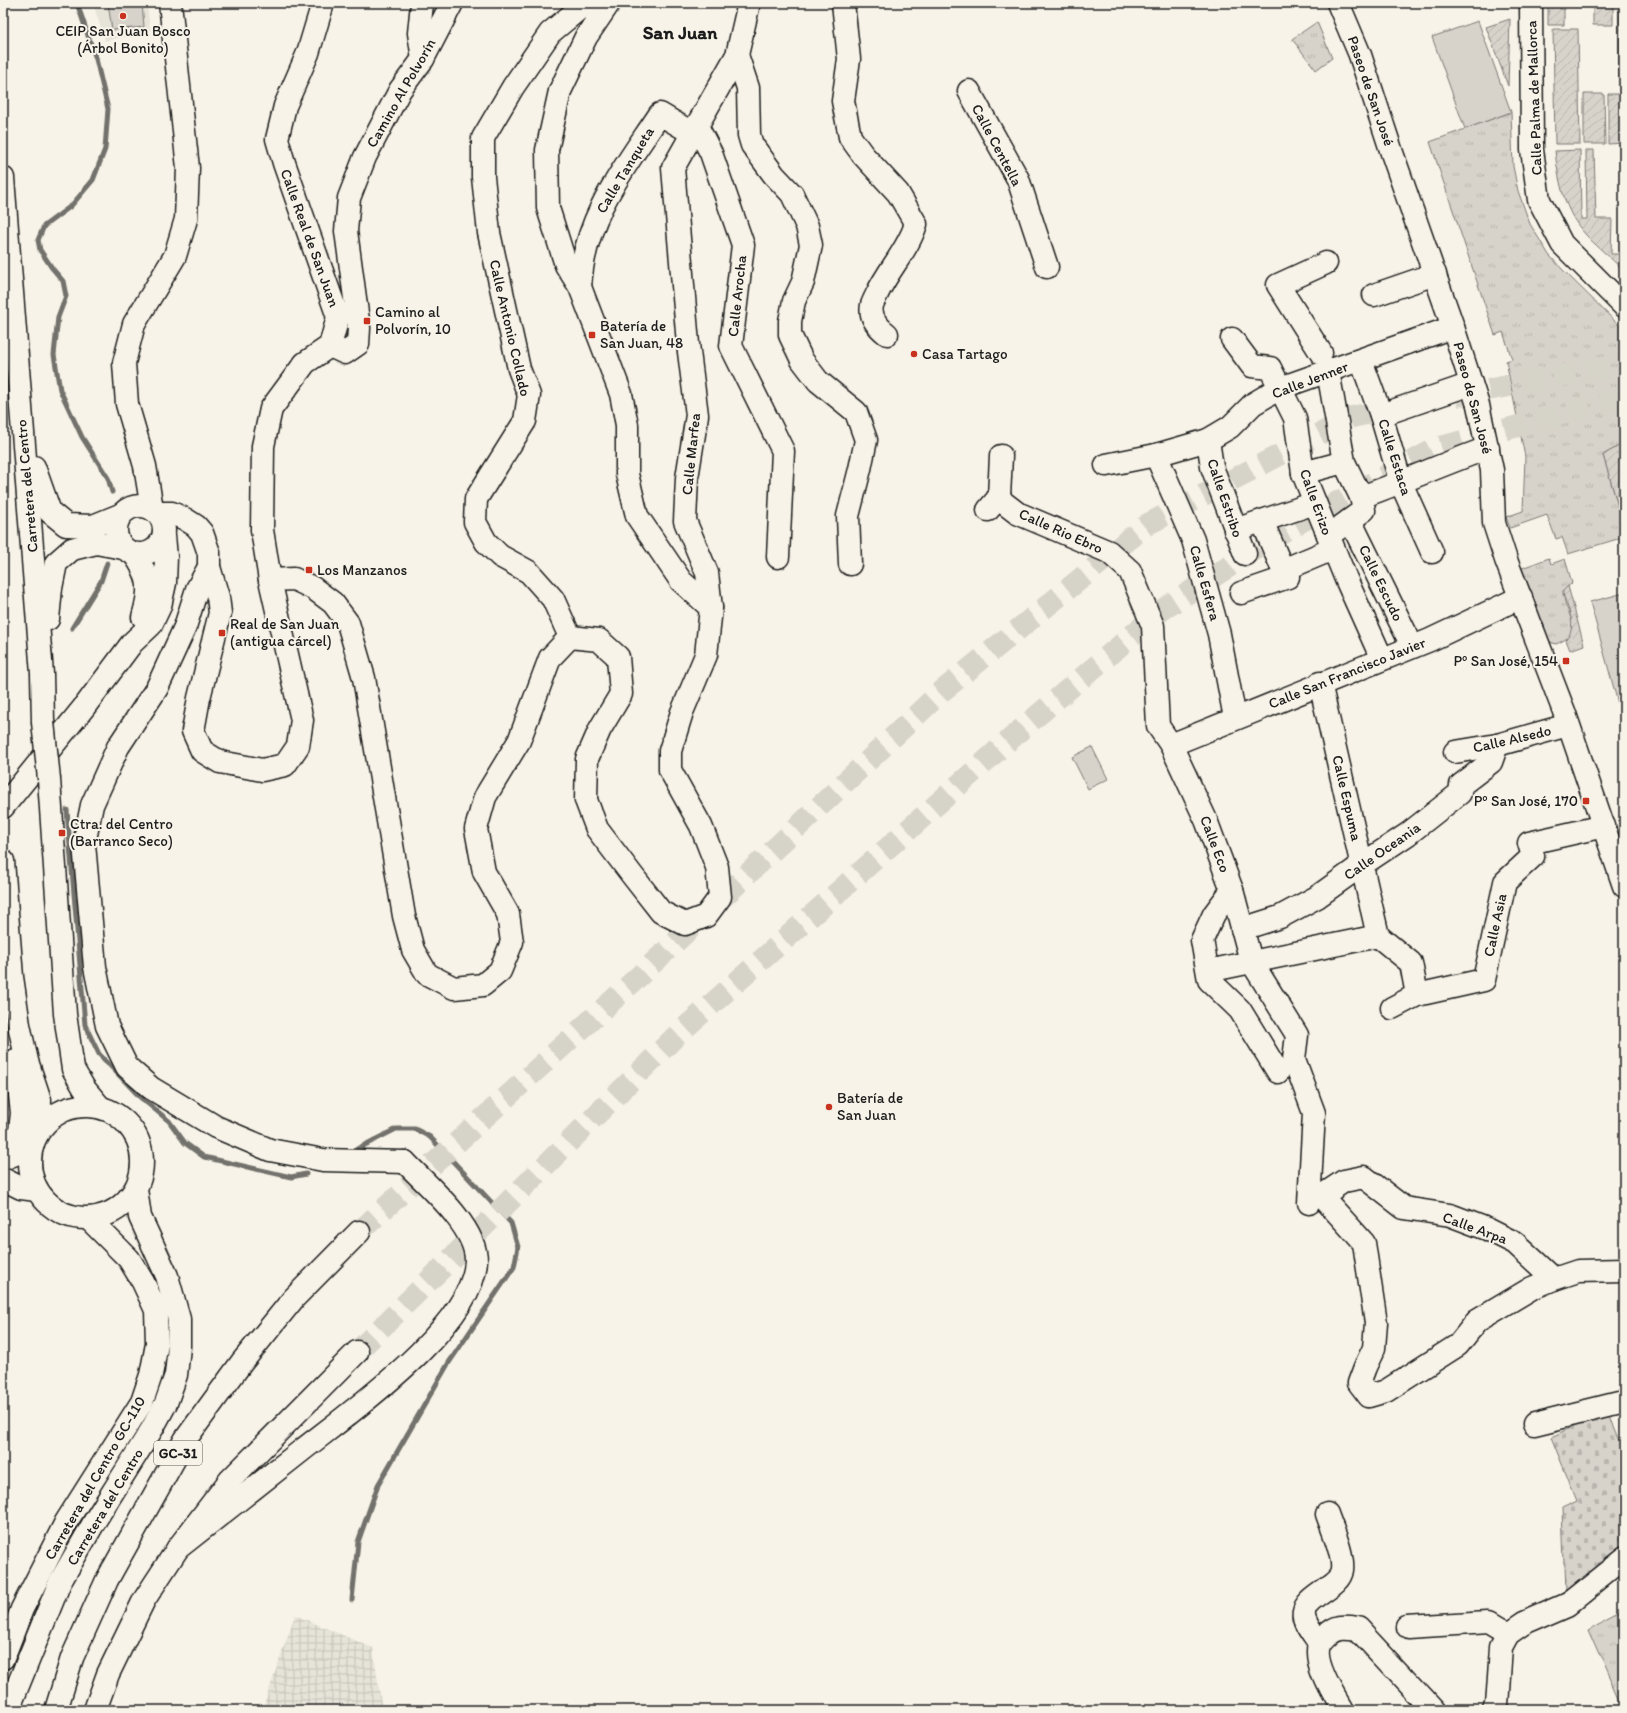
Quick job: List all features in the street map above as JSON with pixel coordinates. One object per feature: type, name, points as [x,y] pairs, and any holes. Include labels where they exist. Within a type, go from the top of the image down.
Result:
[{"type":"main road","points":[[3,807],[84,706],[132,643],[151,625],[160,606],[165,583],[166,557],[160,523],[127,404],[124,363],[134,324],[175,256],[186,219],[188,168],[170,3]]},
{"type":"main road","name":"Calle Real de San Juan","points":[[323,3],[308,53],[285,106],[278,140],[284,163],[338,317],[330,346]]},
{"type":"main road","points":[[422,3],[419,33],[423,58]]},
{"type":"main road","name":"Camino Al Polvorín","points":[[330,346],[345,353],[358,344],[360,328],[346,231],[349,198],[365,157],[400,90],[423,58],[452,3]]},
{"type":"main road","name":"Calle Antonio Collado","points":[[570,637],[553,599],[529,572],[500,556],[486,542],[475,522],[476,499],[525,421],[529,395],[519,369],[489,233],[483,177],[484,138],[513,87],[550,33],[586,3]]},
{"type":"main road","points":[[609,3],[586,37],[560,91],[547,150],[548,208],[566,265],[580,287],[621,394],[627,425],[627,474],[636,516],[681,581],[711,608]]},
{"type":"main road","name":"Calle Marfea","points":[[570,637],[599,640],[618,657],[621,694],[600,729],[588,759],[586,800],[598,829],[661,912],[685,924],[706,916],[720,896],[718,867],[702,826],[670,770],[670,751],[682,712],[706,655],[711,608],[707,573],[685,522],[687,478],[697,415],[688,344],[673,168],[737,55],[749,3]]},
{"type":"main road","points":[[843,3],[849,59],[843,100],[850,137],[863,155],[898,193],[916,224],[912,236],[882,283],[871,306],[873,318],[877,326],[887,334]]},
{"type":"main road","name":"Paseo de San José","points":[[1338,3],[1360,54],[1392,153],[1453,327],[1478,405],[1492,470],[1494,523],[1568,725],[1624,886]]},
{"type":"main road","name":"Calle Palma de Mallorca","points":[[1531,3],[1532,150],[1538,200],[1562,244],[1624,306]]},
{"type":"main road","points":[[737,55],[748,88],[749,135],[752,145],[774,175],[792,194],[807,226],[811,245],[803,282],[794,301],[790,322],[790,335],[802,360],[818,381],[856,412],[866,440],[848,516],[850,564]]},
{"type":"main road","name":"Calle Centella","points":[[969,91],[1018,179],[1047,267]]},
{"type":"main road","name":"Calle Tanqueta","points":[[580,287],[581,267],[592,228],[606,195],[660,114],[694,130]]},
{"type":"main road","name":"Calle Arocha","points":[[694,130],[711,153],[743,246],[731,346],[783,451],[778,557]]},
{"type":"main road","name":"Carretera del Centro","points":[[3,178],[42,674],[43,722],[49,779],[66,1014],[73,1069],[84,1088],[100,1107]]},
{"type":"main road","points":[[1283,570],[1331,542],[1350,520],[1364,510],[1361,497],[1344,462],[1325,362],[1278,284],[1326,263]]},
{"type":"main road","points":[[1374,295],[1434,274]]},
{"type":"main road","name":"Calle Jenner","points":[[1106,466],[1156,455],[1208,440],[1230,427],[1253,404],[1325,362],[1360,360],[1453,327]]},
{"type":"main road","name":"Calle Erizo","points":[[1232,339],[1252,366],[1270,368],[1295,418],[1303,473],[1331,542],[1382,659]]},
{"type":"main road","points":[[160,523],[172,513],[196,526],[202,533],[209,553],[209,567],[218,597],[220,613],[199,698],[193,731],[202,751],[220,762],[262,770],[285,765],[298,746],[302,720],[270,580],[262,530],[263,446],[271,409],[305,363],[330,346]]},
{"type":"main road","name":"Calle Estaca","points":[[1360,360],[1382,415],[1401,483],[1432,552]]},
{"type":"main road","points":[[1382,415],[1471,384]]},
{"type":"main road","points":[[23,435],[50,512],[66,525],[93,526],[125,511],[144,506],[160,523],[161,543],[155,550],[145,554],[96,543],[72,549],[56,563],[51,588],[42,674]]},
{"type":"main road","name":"Calle Estribo","points":[[1208,440],[1212,468],[1245,554]]},
{"type":"main road","points":[[1361,497],[1401,483],[1439,466],[1488,448]]},
{"type":"main road","name":"Calle Esfera","points":[[1156,455],[1193,540],[1220,634],[1235,718]]},
{"type":"main road","name":"Calle Rio Ebro","points":[[1001,456],[994,504],[1004,503],[1017,513],[1109,552],[1130,571],[1153,626],[1158,726],[1171,745]]},
{"type":"main road","points":[[1303,473],[1344,462]]},
{"type":"main road","points":[[132,643],[142,620],[149,597],[148,581],[142,565],[116,538],[116,526],[125,511],[145,466]]},
{"type":"main road","points":[[1236,530],[1315,503]]},
{"type":"main road","name":"Calle Escudo","points":[[1350,520],[1412,646]]},
{"type":"main road","points":[[1241,593],[1288,577],[1283,570],[1262,521]]},
{"type":"main road","points":[[178,1548],[392,1379],[435,1338],[460,1304],[472,1279],[476,1260],[473,1241],[456,1215],[405,1162],[323,1160],[270,1150],[216,1127],[151,1088],[127,1067],[107,1026],[94,967],[84,844],[92,805],[118,747],[157,688],[185,627],[197,589],[209,567]]},
{"type":"main road","points":[[270,580],[294,579],[313,588],[334,603],[348,623],[364,678],[404,916],[413,950],[427,974],[454,988],[483,985],[500,971],[512,942],[508,914],[484,872],[476,829],[485,797],[519,741],[550,658],[570,637]]},
{"type":"main road","name":"Calle San Francisco Javier","points":[[1171,745],[1320,683],[1430,640],[1521,597]]},
{"type":"main road","name":"Calle Espuma","points":[[1320,683],[1363,864],[1378,936]]},
{"type":"main road","name":"Calle Alsedo","points":[[1455,752],[1497,745],[1568,725]]},
{"type":"main road","name":"Calle Eco","points":[[1171,745],[1206,820],[1232,890],[1214,914],[1202,940],[1208,971]]},
{"type":"main road","name":"Calle Oceania","points":[[1242,928],[1280,917],[1291,912],[1317,897],[1408,834],[1460,793],[1461,785],[1491,762],[1497,745]]},
{"type":"main road","name":"Calle Asia","points":[[1392,1008],[1416,995],[1484,980],[1505,882],[1533,856],[1529,843],[1604,826]]},
{"type":"main road","points":[[3,861],[9,946],[19,1025],[27,1061],[40,1100],[36,1138],[30,1169],[37,1190],[51,1207],[69,1216],[89,1219],[103,1216],[116,1210],[127,1201],[136,1189],[142,1173],[142,1156],[138,1139],[129,1125],[116,1114],[100,1107],[83,1106],[66,1109],[51,1118],[36,1138],[3,1159]]},
{"type":"main road","points":[[1232,890],[1251,962],[1297,1035],[1294,1059],[1314,1113],[1317,1198],[1328,1203],[1364,1243],[1376,1323],[1374,1348],[1359,1383],[1369,1396],[1386,1391],[1458,1345],[1477,1321],[1532,1288],[1578,1271],[1624,1270]]},
{"type":"main road","points":[[1278,1072],[1240,1010],[1209,980],[1208,971],[1378,936],[1411,963],[1416,995]]},
{"type":"main road","points":[[3,1159],[20,1131],[22,1113],[15,1049],[19,1025]]},
{"type":"main road","name":"Calle Arpa","points":[[1317,1198],[1344,1181],[1364,1177],[1404,1208],[1450,1216],[1487,1229],[1515,1243],[1554,1279]]},
{"type":"main road","points":[[3,1179],[21,1188],[37,1190]]},
{"type":"main road","name":"Carretera del Centro","points":[[8,1710],[60,1582],[96,1519],[152,1429],[166,1403],[176,1375],[179,1347],[179,1319],[167,1276],[140,1217],[136,1189]]},
{"type":"main road","name":"Carretera del Centro GC-110","points":[[3,1658],[22,1609],[66,1522],[142,1402],[151,1376],[156,1350],[156,1310],[143,1282],[129,1259],[89,1219]]},
{"type":"main road","name":"GC-31","points":[[56,1710],[72,1658],[107,1580],[185,1440],[242,1362],[294,1298],[360,1232]]},
{"type":"main road","points":[[95,1710],[108,1674],[144,1600],[178,1548],[230,1480],[357,1352]]},
{"type":"main road","points":[[1534,1424],[1622,1403]]},
{"type":"main road","points":[[1327,1514],[1343,1561],[1342,1571],[1338,1580],[1310,1600],[1304,1612],[1305,1622],[1319,1644],[1319,1659],[1324,1678],[1342,1710]]},
{"type":"main road","points":[[1495,1710],[1497,1706],[1501,1647],[1508,1634],[1524,1622],[1568,1604],[1624,1559]]},
{"type":"main road","points":[[1408,1627],[1488,1622],[1508,1634]]},
{"type":"main road","points":[[1319,1644],[1328,1633],[1341,1626],[1357,1628],[1433,1710]]},
{"type":"shaded area","name":"CEIP San Juan Bosco (Árbol Bonito)","points":[[93,3],[147,3],[150,30],[105,41]]},
{"type":"shaded area","points":[[295,1615],[373,1648],[382,1710],[262,1710]]},
{"type":"green space","points":[[108,3],[142,3],[144,27],[112,30]]},
{"type":"green space","points":[[1548,3],[1560,3],[1560,9],[1564,9],[1564,25],[1548,25]]},
{"type":"green space","points":[[1597,3],[1613,3],[1613,25],[1593,25],[1593,9],[1597,8]]},
{"type":"green space","points":[[1619,3],[1624,3],[1624,90],[1619,90]]},
{"type":"green space","points":[[1510,19],[1508,86],[1486,27]]},
{"type":"green space","points":[[1478,21],[1511,112],[1465,129],[1432,37]]},
{"type":"green space","points":[[1317,22],[1332,58],[1316,70],[1292,39]]},
{"type":"green space","points":[[1553,29],[1578,29],[1580,144],[1555,144]]},
{"type":"green space","points":[[1584,94],[1604,94],[1605,144],[1584,144]]},
{"type":"green space","points":[[1608,94],[1624,94],[1624,143],[1608,144]]},
{"type":"green space","points":[[1511,112],[1513,166],[1518,191],[1530,224],[1549,255],[1624,330],[1624,443],[1603,455],[1624,526],[1624,537],[1568,554],[1562,537],[1556,539],[1547,515],[1510,528],[1506,517],[1523,511],[1525,457],[1506,361],[1512,359],[1503,332],[1495,335],[1430,142]]},
{"type":"green space","points":[[1580,150],[1581,219],[1587,219],[1586,150],[1594,150],[1596,219],[1612,219],[1611,254],[1624,254],[1624,272],[1586,235],[1575,220],[1562,192],[1555,151]]},
{"type":"green space","points":[[1624,443],[1624,526],[1603,455]]},
{"type":"green space","points":[[1549,558],[1551,564],[1565,559],[1572,583],[1566,590],[1564,598],[1572,623],[1572,630],[1567,638],[1556,644],[1547,641],[1522,568]]},
{"type":"green space","points":[[1568,586],[1584,645],[1570,650],[1566,640],[1570,635],[1572,623],[1563,594],[1563,591]]},
{"type":"green space","points":[[1624,593],[1624,725],[1590,602]]},
{"type":"green space","points":[[1092,747],[1108,779],[1088,789],[1072,757]]},
{"type":"green space","points":[[1607,1412],[1621,1445],[1624,1444],[1624,1549],[1565,1593],[1562,1508],[1577,1501],[1551,1437]]},
{"type":"green space","points":[[1624,1610],[1624,1710],[1588,1629]]},
{"type":"waterway","points":[[77,3],[96,59],[108,109],[105,149],[93,180],[71,206],[44,226],[38,240],[40,250],[63,281],[66,296],[58,317],[54,355],[60,390],[82,437],[108,478],[112,492]]},
{"type":"waterway","points":[[72,628],[101,581],[107,563]]},
{"type":"waterway","points":[[67,810],[85,1025],[99,1054],[140,1097],[169,1121],[185,1143],[204,1157],[291,1177],[306,1174]]},
{"type":"waterway","points":[[352,1600],[358,1542],[378,1485],[448,1364],[514,1267],[518,1247],[511,1223],[430,1137],[415,1129],[396,1129],[357,1149]]},
{"type":"tunnel","points":[[1456,396],[1624,365]]},
{"type":"tunnel","points":[[357,1352],[677,1035],[1024,727],[1162,610],[1284,531],[1437,448],[1606,402],[1624,400]]},
{"type":"tunnel","points":[[359,1232],[648,968],[941,692],[1148,524],[1352,417],[1399,407]]},
{"type":"place","name":"CEIP San Juan Bosco (Árbol Bonito)","points":[[123,16]]},
{"type":"place","name":"Camino al Polvorín, 10","points":[[367,321]]},
{"type":"place","name":"Batería de San Juan, 48","points":[[592,335]]},
{"type":"place","name":"Casa Tartago","points":[[914,354]]},
{"type":"place","name":"Los Manzanos","points":[[309,570]]},
{"type":"place","name":"Real de San Juan (antigua cárcel)","points":[[222,633]]},
{"type":"place","name":"Pº San José, 154","points":[[1566,661]]},
{"type":"place","name":"Pº San José, 170","points":[[1586,801]]},
{"type":"place","name":"Ctra. del Centro (Barranco Seco)","points":[[62,833]]},
{"type":"place","name":"Batería de San Juan","points":[[829,1107]]},
{"type":"district","name":"San Juan","points":[[680,32]]}]
